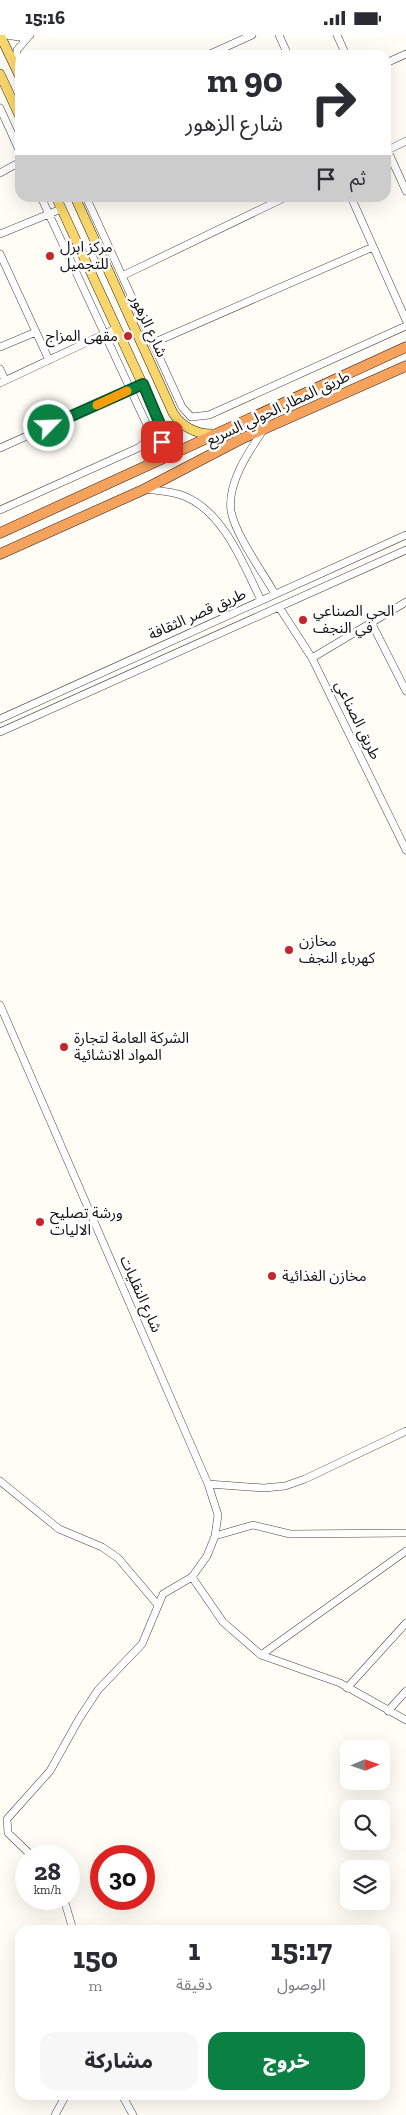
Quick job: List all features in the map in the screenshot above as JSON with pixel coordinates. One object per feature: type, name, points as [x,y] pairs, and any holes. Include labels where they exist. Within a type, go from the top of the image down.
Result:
[{"type":"highway","name":"طريق المطار الحولي السريع","points":[[2,530],[223,432],[406,347]]},
{"type":"highway","name":"طريق المطار الحولي السريع","points":[[0,554],[145,489],[264,429],[406,366]]},
{"type":"main road","points":[[0,35],[15,67]]},
{"type":"main road","points":[[0,74],[15,106]]},
{"type":"main road","name":"شارع الزهور","points":[[58,202],[160,422],[163,435],[161,448],[150,464]]},
{"type":"main road","name":"شارع الزهور","points":[[77,202],[173,413],[182,424],[202,434],[223,432]]},
{"type":"main road","points":[[99,290],[108,289],[113,282]]},
{"type":"main road","points":[[116,326],[120,316],[129,315]]},
{"type":"main road","points":[[147,355],[154,347]]},
{"type":"street","points":[[10,36],[29,35]]},
{"type":"street","points":[[20,50],[29,35]]},
{"type":"street","points":[[219,50],[252,35]]},
{"type":"street","points":[[279,35],[286,50]]},
{"type":"street","points":[[337,35],[344,50]]},
{"type":"street","points":[[391,61],[406,54]]},
{"type":"street","points":[[0,108],[15,141]]},
{"type":"street","points":[[391,147],[406,141]]},
{"type":"street","points":[[391,157],[406,191]]},
{"type":"street","points":[[0,173],[15,165]]},
{"type":"street","points":[[0,510],[142,446],[148,436],[148,429],[43,202]]},
{"type":"street","points":[[88,202],[186,414],[196,418],[406,326]]},
{"type":"street","points":[[122,276],[276,202]]},
{"type":"street","points":[[353,202],[406,320]]},
{"type":"street","points":[[0,234],[61,209]]},
{"type":"street","points":[[154,347],[373,247]]},
{"type":"street","points":[[0,254],[2,262],[49,360]]},
{"type":"street","points":[[0,369],[3,381],[105,334],[116,326]]},
{"type":"street","points":[[0,347],[36,332]]},
{"type":"street","points":[[0,448],[143,384]]},
{"type":"street","points":[[264,429],[242,468],[231,504],[237,528],[275,594]]},
{"type":"street","points":[[145,489],[184,496],[210,514],[231,544],[261,600]]},
{"type":"street","name":"طريق قصر الثقافة","points":[[0,719],[406,535]]},
{"type":"street","name":"طريق قصر الثقافة","points":[[0,732],[406,550]]},
{"type":"street","points":[[299,583],[304,596]]},
{"type":"street","points":[[312,658],[406,602]]},
{"type":"street","name":"طريق الصناعي","points":[[279,607],[312,658],[406,850]]},
{"type":"street","points":[[371,622],[406,691]]},
{"type":"street","points":[[163,644],[170,656]]},
{"type":"street","name":"شارع النقليات","points":[[0,1005],[208,1484],[218,1515],[215,1536],[207,1556],[192,1577]]},
{"type":"street","points":[[208,1484],[264,1488],[285,1486],[305,1479],[406,1431]]},
{"type":"street","points":[[0,1481],[59,1529],[102,1547],[118,1558],[157,1604]]},
{"type":"street","points":[[215,1536],[253,1525],[290,1534],[406,1533]]},
{"type":"street","points":[[261,1655],[406,1551]]},
{"type":"street","points":[[21,1845],[8,1833],[7,1819],[50,1771],[93,1697],[142,1644],[157,1604],[168,1590],[192,1577],[223,1622],[261,1655],[347,1687],[406,1720]]},
{"type":"street","points":[[347,1687],[406,1623]]},
{"type":"street","points":[[388,1711],[406,1691]]},
{"type":"street","points":[[67,1910],[72,1925]]},
{"type":"street","points":[[55,2115],[63,2100]]},
{"type":"street","points":[[125,2100],[133,2115]]},
{"type":"slow traffic","points":[[97,405],[127,391]]},
{"type":"place","name":"مركز ابرل للتجميل","points":[[50,256]]},
{"type":"place","name":"مقهى المزاج","points":[[128,336]]},
{"type":"place","name":"الحي الصناعي في النجف","points":[[303,620]]},
{"type":"place","name":"مخازن كهرباء النجف","points":[[289,950]]},
{"type":"place","name":"الشركة العامة لتجارة المواد الانشائية","points":[[64,1047]]},
{"type":"place","name":"ورشة تصليح الاليات","points":[[40,1222]]},
{"type":"place","name":"مخازن الغذائية","points":[[272,1276]]},
{"type":"route","points":[[49,426],[143,384],[160,422],[163,435],[162,442]]}]
